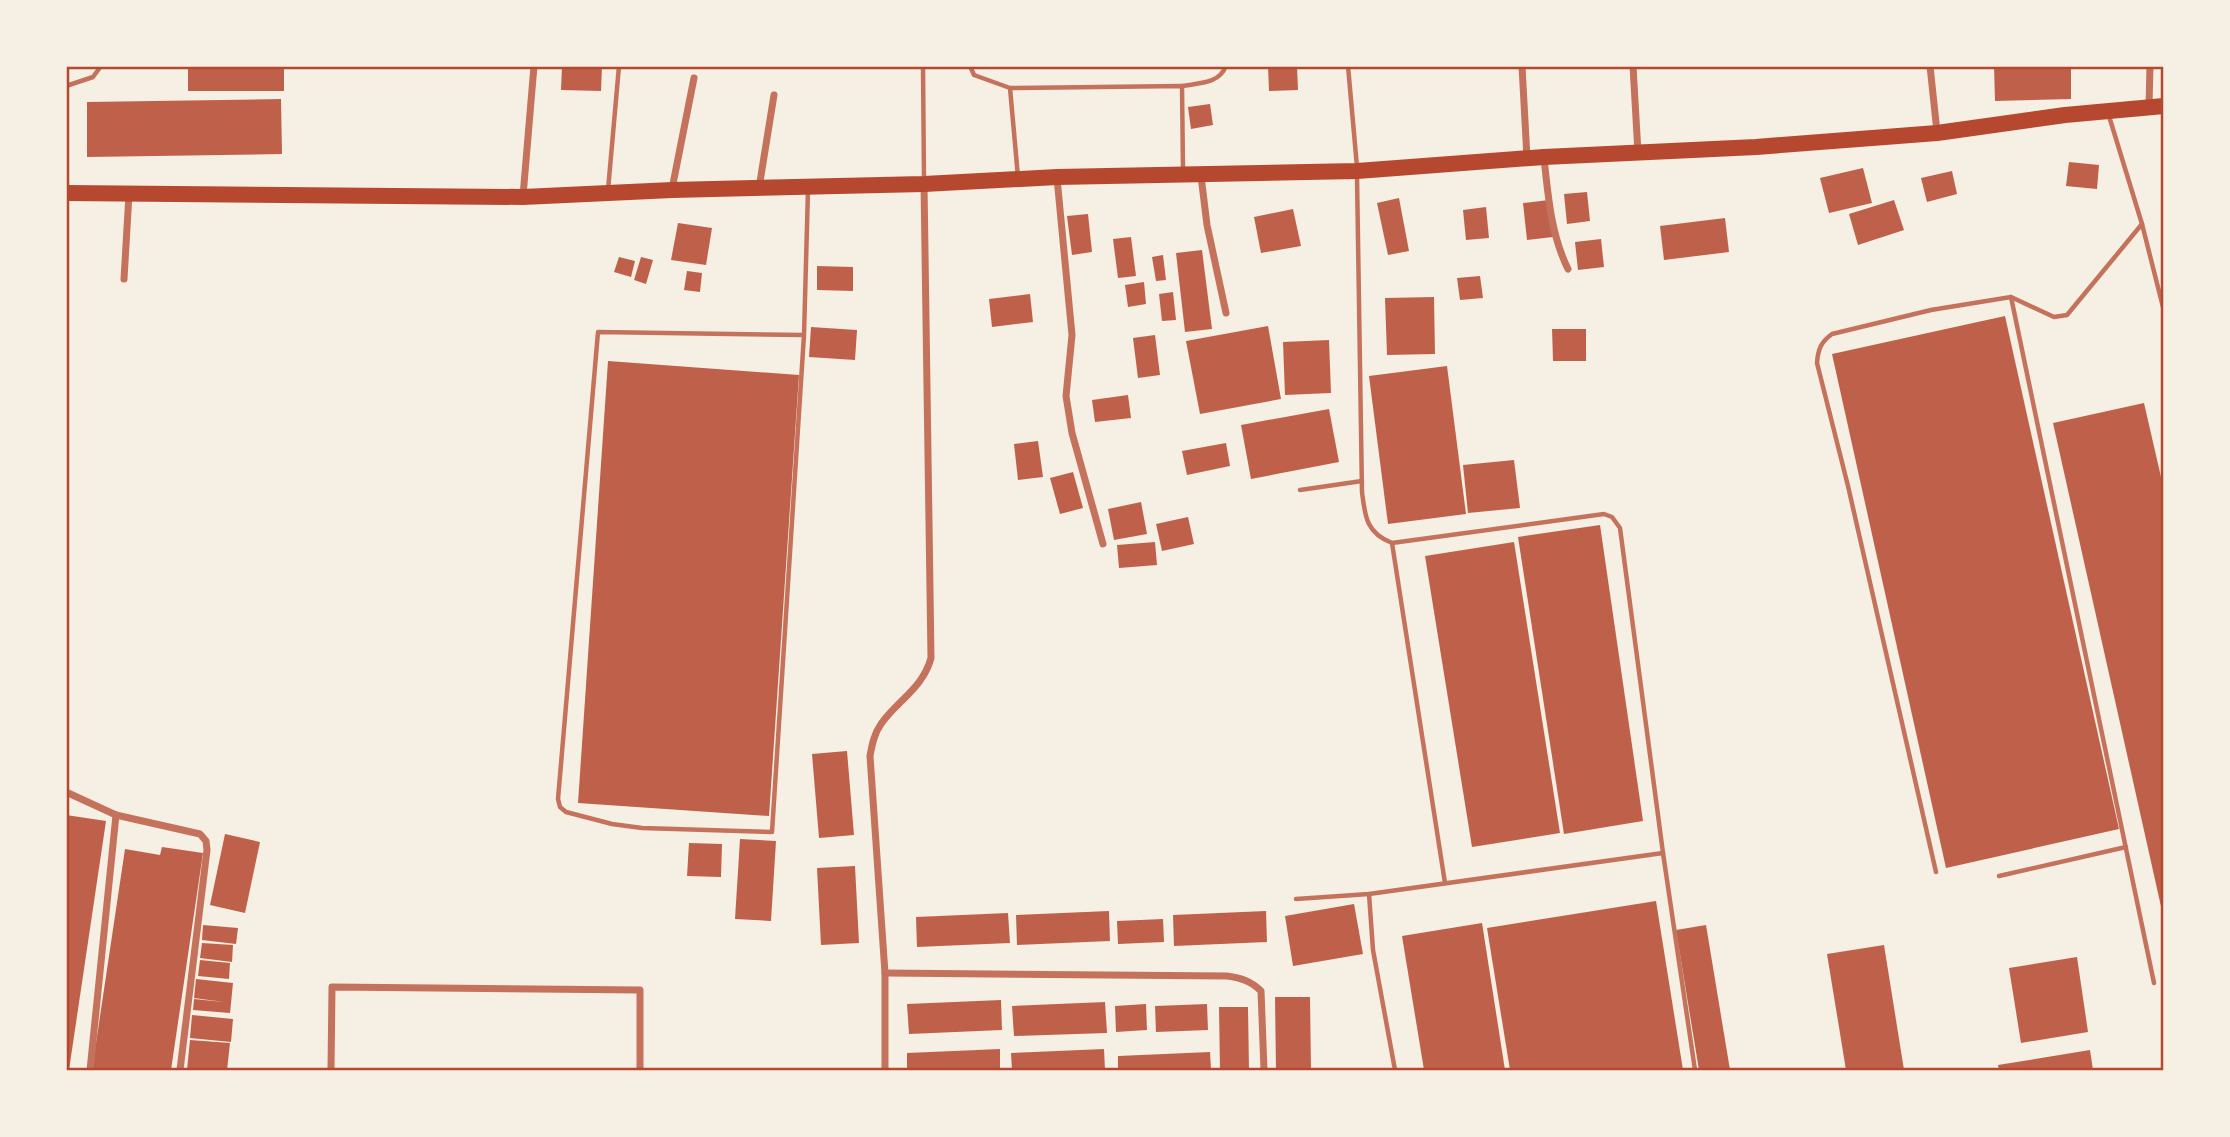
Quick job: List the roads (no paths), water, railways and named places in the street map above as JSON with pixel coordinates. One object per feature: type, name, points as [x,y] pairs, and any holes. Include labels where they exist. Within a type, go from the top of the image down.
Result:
[{"type":"highway","points":[[66,193],[523,197],[1057,177],[1357,171],[1527,158],[1756,147],[1937,133],[2065,115],[2156,106]]},
{"type":"street","points":[[523,197],[534,66]]},
{"type":"street","points":[[1522,66],[1527,158]]},
{"type":"street","points":[[1633,66],[1637,153]]},
{"type":"street","points":[[1930,66],[1937,133]]},
{"type":"street","points":[[2150,66],[2156,106]]},
{"type":"street","points":[[672,190],[694,78]]},
{"type":"street","points":[[759,189],[774,95]]},
{"type":"street","points":[[1544,157],[1550,214],[1568,269]]},
{"type":"street","points":[[1201,176],[1207,225],[1226,313]]},
{"type":"street","points":[[1057,177],[1072,339],[1066,396],[1072,433],[1102,544]]},
{"type":"street","points":[[885,1070],[885,973],[870,756],[873,739],[880,725],[920,682],[927,671],[930,658],[924,184]]},
{"type":"street","points":[[124,279],[129,194]]},
{"type":"street","points":[[66,792],[116,815],[200,834],[206,841],[180,1070]]},
{"type":"street","points":[[90,1070],[116,815]]},
{"type":"street","points":[[885,973],[1241,978],[1253,983],[1261,991],[1264,1070]]},
{"type":"street","points":[[331,1070],[332,987],[640,990],[640,1070]]},
{"type":"lane","points":[[66,86],[93,77],[101,66]]},
{"type":"lane","points":[[607,194],[619,66]]},
{"type":"lane","points":[[923,66],[924,184]]},
{"type":"lane","points":[[970,66],[974,75],[1010,88],[1182,86],[1216,80],[1221,77],[1226,66]]},
{"type":"lane","points":[[1348,66],[1357,171],[1362,481],[1365,514],[1371,529],[1380,539],[1392,543],[1604,514],[1617,522],[1622,535],[1663,853],[1695,1070]]},
{"type":"lane","points":[[1182,86],[1183,174]]},
{"type":"lane","points":[[1010,88],[1018,179]]},
{"type":"lane","points":[[2107,111],[2142,224],[2164,311]]},
{"type":"lane","points":[[804,335],[598,332],[558,799],[560,807],[566,812],[612,824],[642,828],[772,832],[804,335],[808,187]]},
{"type":"lane","points":[[1936,872],[1848,485],[1817,363],[1818,351],[1824,340],[1832,334],[1931,310],[2011,297],[2054,317],[2067,315],[2142,224]]},
{"type":"lane","points":[[2011,297],[2154,983]]},
{"type":"lane","points":[[1300,490],[1362,481]]},
{"type":"lane","points":[[1392,543],[1445,883]]},
{"type":"lane","points":[[1999,876],[2126,847]]},
{"type":"lane","points":[[1296,899],[1369,894],[1663,853]]},
{"type":"lane","points":[[1369,894],[1373,950],[1395,1070]]}]
